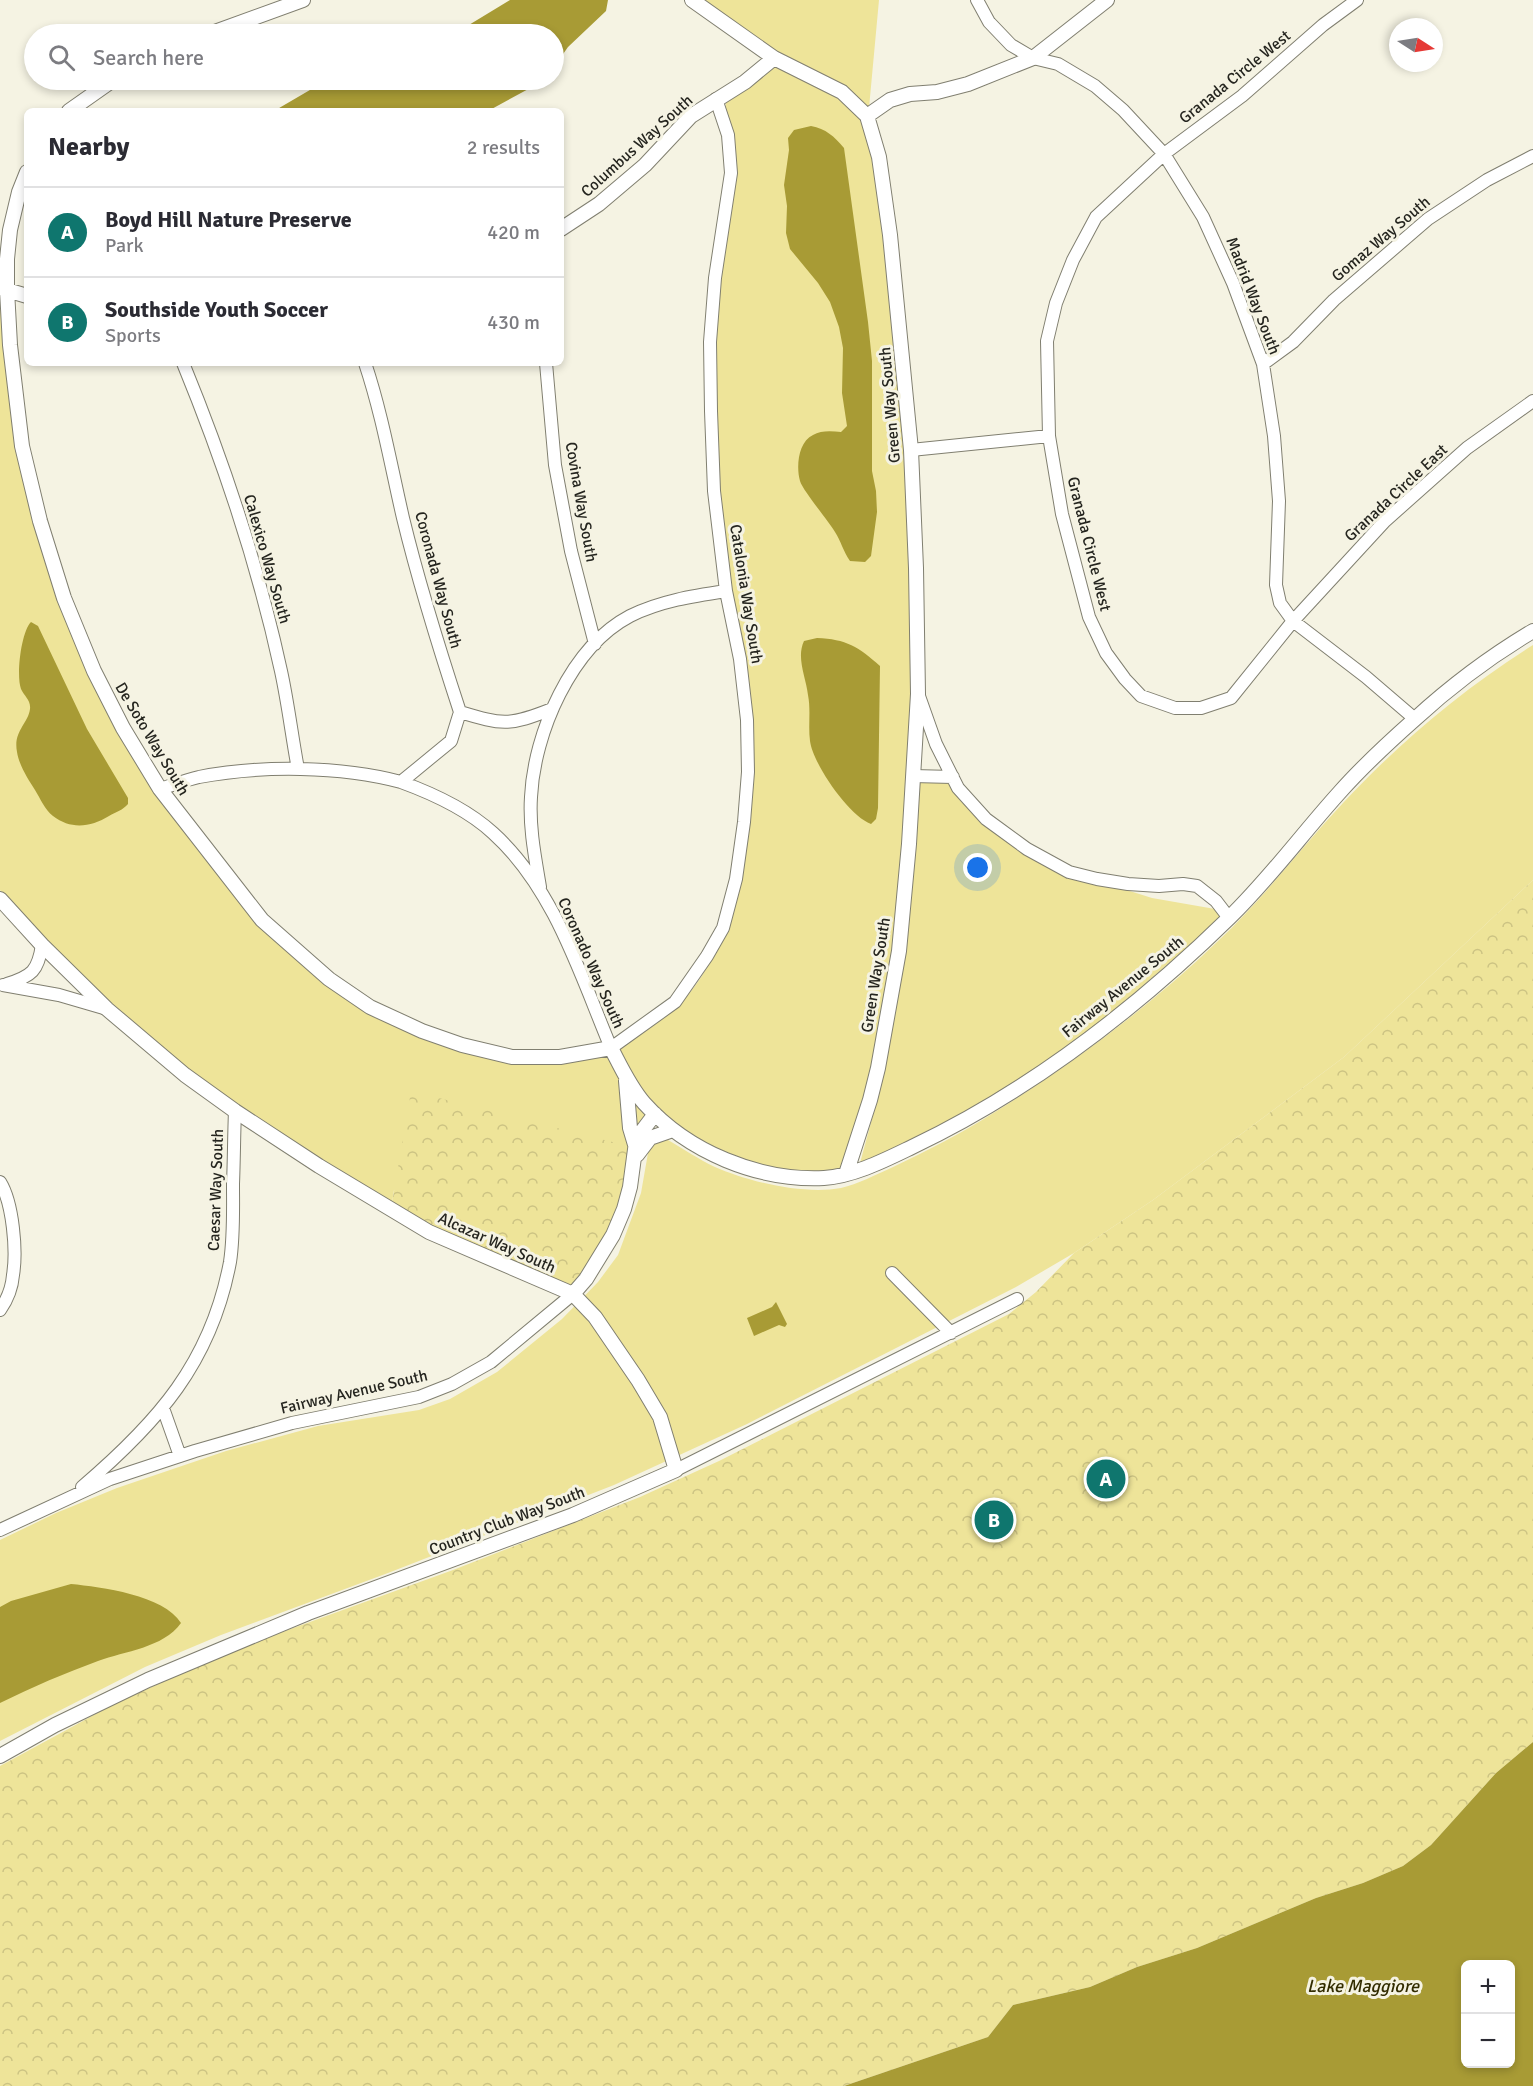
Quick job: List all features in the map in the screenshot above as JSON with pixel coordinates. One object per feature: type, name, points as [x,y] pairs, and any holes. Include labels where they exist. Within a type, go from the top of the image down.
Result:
[{"type":"street","points":[[236,24],[302,0]]},
{"type":"street","points":[[692,0],[774,58],[842,92],[867,116],[890,100],[910,94],[937,92],[968,84],[1033,58],[1107,0]]},
{"type":"street","name":"Madrid Way South","points":[[977,0],[989,22],[1011,45],[1033,58],[1058,64],[1095,86],[1123,110],[1164,154],[1203,217],[1233,283],[1263,364],[1274,436],[1279,501],[1276,585],[1280,603],[1293,621],[1366,676],[1415,719]]},
{"type":"street","name":"Granada Circle West","points":[[1293,621],[1231,698],[1202,708],[1175,708],[1141,696],[1125,679],[1106,653],[1089,617],[1062,514],[1049,436],[1047,341],[1056,303],[1073,260],[1096,217],[1164,154],[1242,96],[1323,25],[1357,0]]},
{"type":"street","name":"Columbus Way South","points":[[564,227],[609,196],[645,165],[691,116],[745,82],[774,58]]},
{"type":"street","points":[[73,108],[99,90]]},
{"type":"street","name":"Catalonia Way South","points":[[611,1048],[675,1002],[707,956],[726,918],[736,879],[744,822],[748,772],[747,720],[740,658],[726,591],[714,491],[710,342],[715,278],[731,172],[728,135],[716,99]]},
{"type":"street","name":"Green Way South","points":[[846,1174],[878,1068],[899,951],[909,844],[918,694],[911,450],[890,235],[879,157],[867,116]]},
{"type":"street","name":"Gomaz Way South","points":[[1263,364],[1293,342],[1334,300],[1428,219],[1486,180],[1533,156]]},
{"type":"street","name":"De Soto Way South","points":[[24,180],[9,230],[3,289],[22,446],[40,521],[60,587],[94,671],[123,728],[160,789],[262,920],[329,979],[370,1007],[422,1031],[462,1045],[512,1057],[560,1057],[611,1048]]},
{"type":"street","points":[[3,289],[24,295]]},
{"type":"street","name":"Calexico Way South","points":[[184,366],[211,430],[248,541],[281,671],[298,769]]},
{"type":"street","name":"Coronada Way South","points":[[366,366],[390,451],[403,516],[425,604],[460,712]]},
{"type":"street","name":"Covina Way South","points":[[546,366],[555,465],[572,551],[596,644]]},
{"type":"street","name":"Granada Circle East","points":[[1293,621],[1385,521],[1467,448],[1533,401]]},
{"type":"street","points":[[911,450],[1049,436]]},
{"type":"street","points":[[540,891],[532,840],[531,796],[539,744],[552,709],[572,672],[610,629],[650,607],[684,598],[726,591]]},
{"type":"street","name":"Fairway Avenue South","points":[[611,1048],[643,1102],[655,1114],[673,1130],[734,1164],[763,1172],[824,1178],[846,1174],[885,1160],[957,1126],[1096,1034],[1229,918],[1253,894],[1341,791],[1415,719],[1472,672],[1533,631]]},
{"type":"street","name":"Green Way South","points":[[918,694],[936,744],[958,788],[987,819],[1027,849],[1069,872],[1128,884],[1197,886],[1216,901],[1229,918]]},
{"type":"street","points":[[401,782],[451,741],[460,712],[508,724],[552,709]]},
{"type":"street","points":[[160,789],[198,777],[298,769],[350,771],[401,782],[465,812],[493,833],[540,891]]},
{"type":"street","points":[[913,776],[952,777]]},
{"type":"street","name":"Coronado Way South","points":[[540,891],[566,941],[611,1048]]},
{"type":"street","name":"Caesar Way South","points":[[0,899],[42,945],[107,1009],[185,1075],[235,1111],[230,1261],[220,1302],[204,1344],[186,1379],[163,1408],[110,1463],[71,1495]]},
{"type":"street","points":[[1,985],[23,979],[35,970],[42,945]]},
{"type":"street","points":[[1,985],[59,996],[107,1009]]},
{"type":"street","points":[[626,1076],[630,1128],[635,1153]]},
{"type":"street","name":"Alcazar Way South","points":[[235,1111],[319,1166],[429,1232],[573,1294],[595,1317],[660,1416],[676,1470]]},
{"type":"street","name":"Fairway Avenue South","points":[[0,1530],[71,1495],[110,1479],[292,1423],[419,1397],[452,1384],[490,1362],[573,1294],[586,1279],[613,1235],[624,1209],[639,1135],[655,1114]]},
{"type":"street","points":[[635,1153],[650,1138],[673,1130]]},
{"type":"street","points":[[0,1182],[5,1190],[13,1223],[14,1275],[8,1298],[0,1310]]},
{"type":"street","points":[[892,1273],[951,1333]]},
{"type":"street","name":"Country Club Way South","points":[[0,1756],[55,1725],[148,1680],[308,1613],[573,1515],[676,1470],[1017,1299]]},
{"type":"street","points":[[163,1408],[180,1456]]},
{"type":"green space","points":[[702,0],[879,0],[869,108],[867,109],[777,54]]},
{"type":"green space","points":[[774,65],[838,96],[861,119],[873,157],[884,235],[904,445],[910,568],[912,694],[903,844],[893,950],[873,1069],[846,1167],[824,1172],[798,1172],[771,1168],[717,1149],[692,1135],[649,1099],[631,1075],[618,1050],[665,1017],[689,994],[711,961],[728,927],[752,709],[721,520],[716,435],[716,343],[720,279],[736,170],[725,110],[726,102]]},
{"type":"green space","points":[[0,296],[3,299],[48,566],[58,602],[109,717],[143,772],[320,979],[461,1050],[607,1053],[654,1119],[632,1147],[394,1190],[392,1203],[281,1135],[176,1061],[97,991],[7,900],[0,890]]},
{"type":"green space","points":[[1533,645],[1533,880],[1344,1057],[1153,1200],[1074,1253],[1016,1287],[747,1424],[614,1485],[221,1635],[145,1667],[0,1741],[0,1540],[56,1513],[117,1488],[226,1451],[318,1426],[419,1410],[450,1399],[497,1372],[562,1319],[598,1282],[618,1255],[641,1193],[648,1153],[652,1144],[659,1139],[668,1140],[709,1164],[744,1178],[777,1186],[826,1190],[841,1188],[866,1179],[970,1127],[1025,1093],[1082,1053],[1165,989],[1234,926],[1343,803],[1387,759],[1457,698]]},
{"type":"green space","points":[[918,781],[948,782],[1024,853],[1152,898],[1215,909],[1222,917],[1092,1030],[1025,1076],[954,1121],[860,1163],[885,1071],[905,952]]},
{"type":"green space","points":[[1533,880],[1533,1742],[1496,1773],[1431,1845],[1403,1866],[1363,1883],[1316,1898],[1197,1948],[1137,1967],[1090,1987],[1013,2005],[988,2037],[844,2086],[0,2086],[0,1766],[116,1703],[190,1670],[274,1635],[453,1570],[640,1497],[719,1461],[1009,1314],[1036,1292],[1074,1253],[1153,1200],[1344,1057]]},
{"type":"green space","points":[[411,1091],[632,1147],[624,1186],[612,1222],[584,1272],[571,1288],[432,1227],[392,1203]]},
{"type":"water","points":[[510,0],[608,0],[606,11],[564,53],[564,24],[470,24]]},
{"type":"water","points":[[310,90],[527,90],[494,108],[279,108]]},
{"type":"water","points":[[811,126],[829,134],[844,148],[868,322],[872,361],[872,471],[877,512],[871,556],[865,562],[850,561],[835,532],[802,486],[799,475],[799,455],[808,438],[816,433],[841,432],[847,426],[842,393],[843,348],[839,327],[830,302],[818,283],[790,249],[786,233],[787,206],[784,185],[789,150],[788,138],[794,130]]},
{"type":"water","points":[[31,622],[38,626],[87,729],[128,798],[128,804],[124,808],[95,823],[74,825],[53,816],[45,807],[18,757],[17,739],[30,709],[21,689],[19,665],[22,644],[27,627]]},
{"type":"water","points":[[817,638],[852,645],[880,666],[878,808],[876,819],[871,824],[853,811],[833,788],[818,763],[810,741],[809,701],[801,654],[804,641]]},
{"type":"water","points":[[776,1302],[787,1324],[785,1327],[779,1325],[754,1336],[747,1318],[772,1307]]},
{"type":"water","points":[[71,1584],[115,1590],[147,1599],[173,1613],[181,1623],[164,1638],[143,1648],[73,1670],[0,1703],[0,1607],[11,1601]]},
{"type":"water","name":"Lake Maggiore","points":[[1533,1742],[1533,2086],[844,2086],[988,2037],[1013,2005],[1090,1987],[1137,1967],[1197,1948],[1316,1898],[1363,1883],[1403,1866],[1431,1845],[1496,1773]]},
{"type":"place","name":"Boyd Hill Nature Preserve","points":[[1106,1479]]},
{"type":"place","name":"Southside Youth Soccer","points":[[994,1520]]}]
